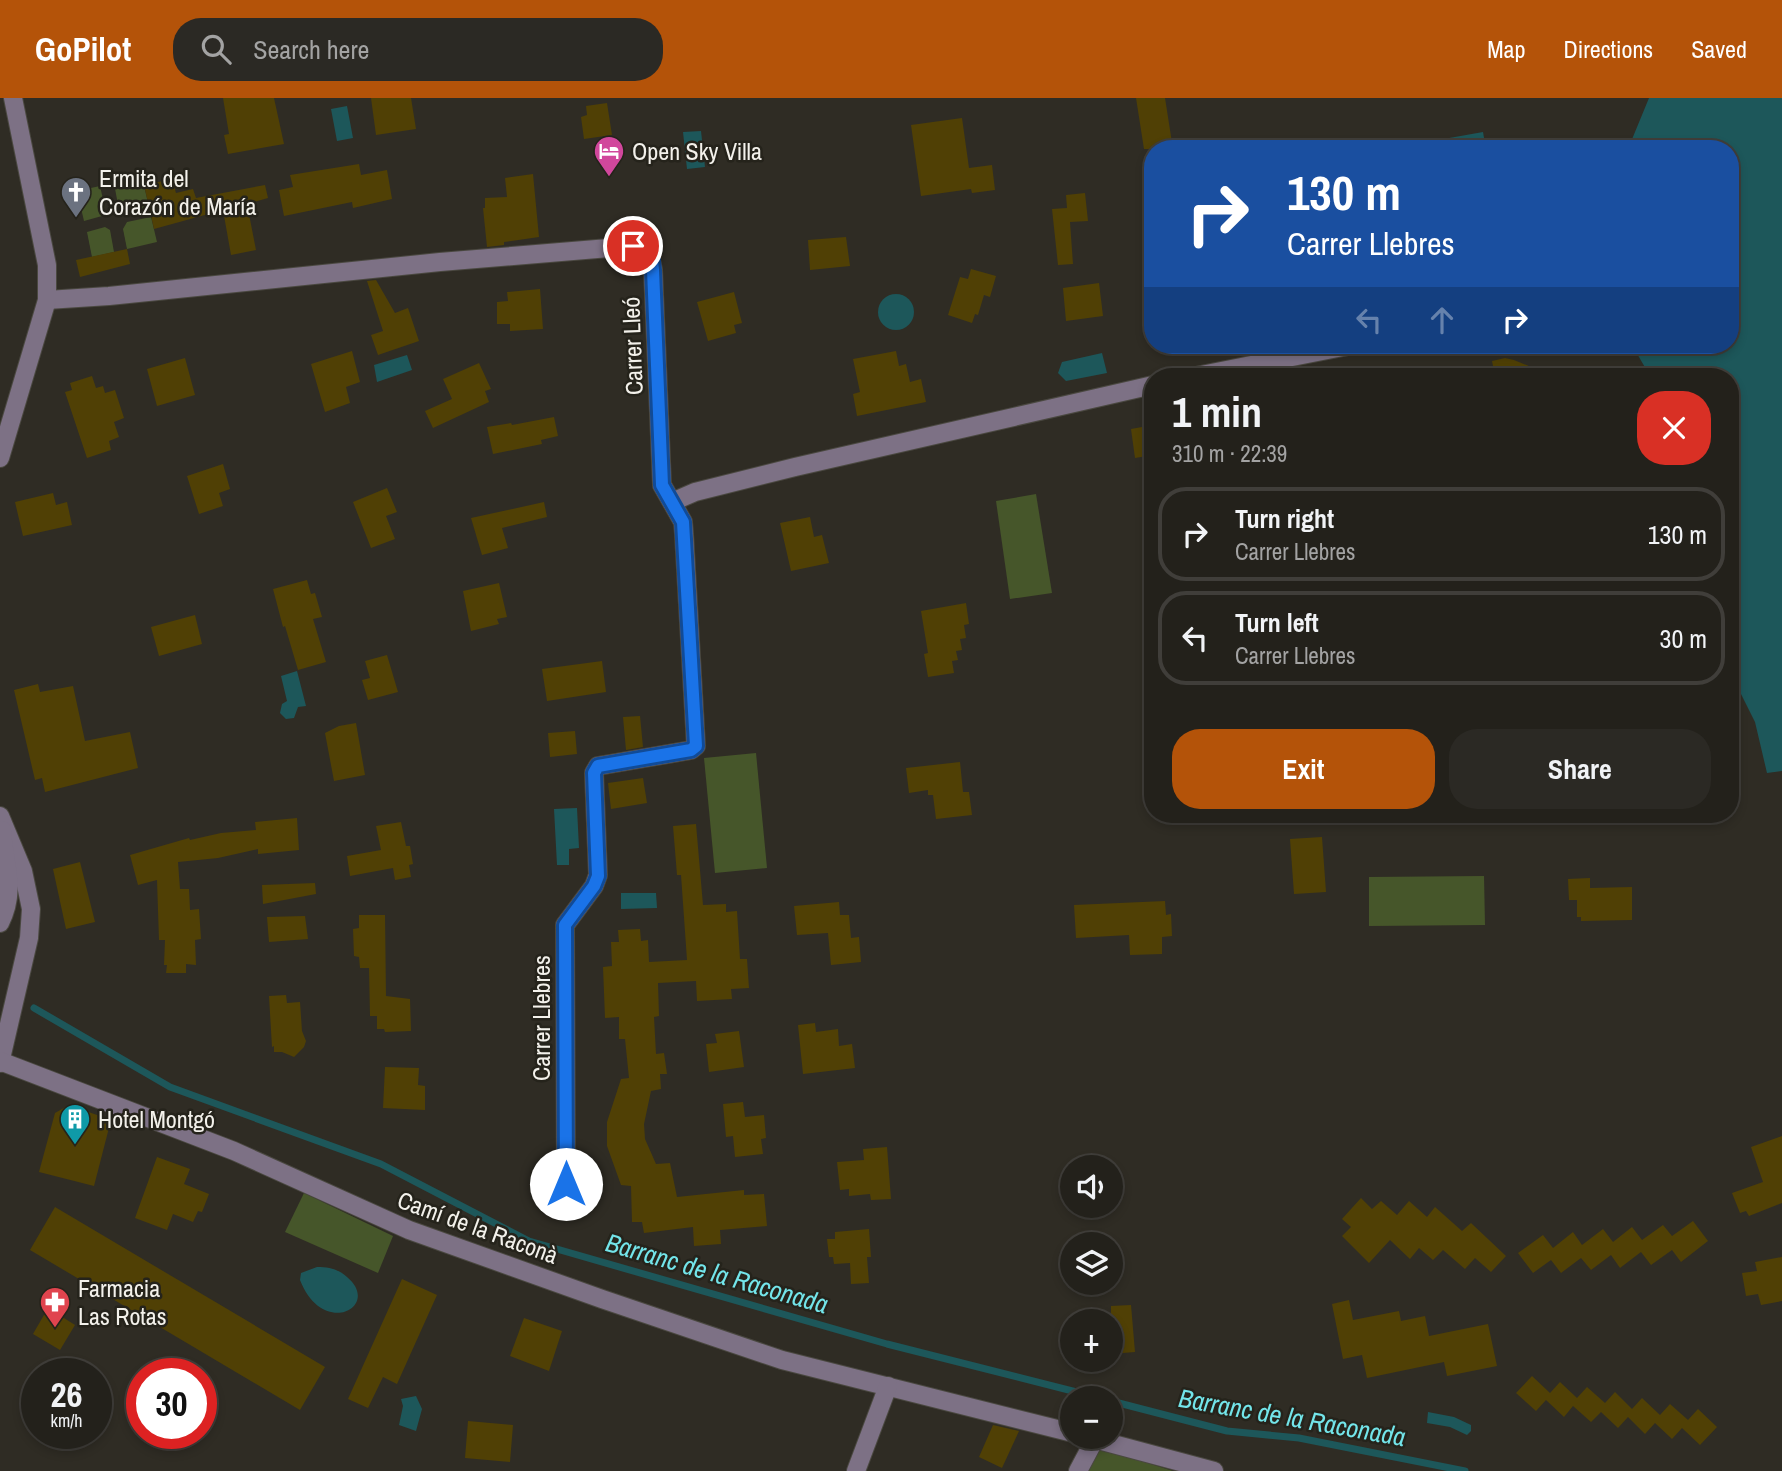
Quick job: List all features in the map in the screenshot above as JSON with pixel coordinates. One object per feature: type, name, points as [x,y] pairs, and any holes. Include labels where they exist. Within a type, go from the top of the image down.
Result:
[{"type":"street","points":[[0,457],[47,300],[47,265],[13,98]]},
{"type":"street","name":"Carrer Lleó","points":[[47,300],[440,262],[640,247],[649,255],[653,270],[662,485],[672,502]]},
{"type":"street","points":[[1237,368],[1307,354]]},
{"type":"street","points":[[672,502],[695,492],[783,470],[1144,387]]},
{"type":"street","name":"Carrer Llebres","points":[[582,1204],[566,1184],[565,925],[594,886],[598,876],[594,773],[598,766],[691,750],[696,746],[683,522],[672,502]]},
{"type":"street","points":[[0,923],[9,897],[1,820]]},
{"type":"street","points":[[0,1062],[29,938],[31,909],[23,871],[1,820]]},
{"type":"street","name":"Camí de la Raconà","points":[[0,1062],[234,1151],[398,1225],[753,1351],[1060,1430]]},
{"type":"street","points":[[856,1471],[888,1386]]},
{"type":"street","points":[[1123,1447],[1214,1471]]},
{"type":"street","points":[[1078,1471],[1087,1449]]},
{"type":"green space","points":[[142,177],[149,207],[127,212],[118,205],[114,183]]},
{"type":"green space","points":[[100,186],[105,208],[102,216],[84,221],[77,191]]},
{"type":"green space","points":[[151,217],[157,242],[127,249],[123,229],[127,222]]},
{"type":"green space","points":[[105,227],[110,230],[114,252],[92,257],[87,232]]},
{"type":"green space","points":[[1036,494],[1052,593],[1010,599],[996,501]]},
{"type":"green space","points":[[756,753],[767,868],[715,873],[704,758]]},
{"type":"green space","points":[[1484,876],[1485,925],[1369,926],[1369,877]]},
{"type":"green space","points":[[304,1193],[393,1236],[378,1273],[285,1232]]},
{"type":"green space","points":[[1099,1449],[1103,1449],[1173,1471],[1088,1471]]},
{"type":"water","points":[[1649,98],[1782,98],[1782,771],[1767,773],[1755,722],[1739,690],[1739,368],[1645,368],[1637,354],[1739,354],[1739,140],[1632,140]]},
{"type":"water","points":[[347,106],[353,138],[337,141],[331,109]]},
{"type":"water","points":[[701,131],[705,167],[687,169],[683,132]]},
{"type":"water","points":[[1483,132],[1484,140],[1438,140]]},
{"type":"water","points":[[896,294],[909,299],[914,312],[909,325],[896,330],[883,325],[878,312],[883,299]]},
{"type":"water","points":[[1102,353],[1107,373],[1066,381],[1058,373],[1062,362]]},
{"type":"water","points":[[407,355],[412,370],[377,382],[374,365]]},
{"type":"water","points":[[297,671],[306,706],[298,707],[294,718],[286,719],[280,713],[282,704],[287,701],[281,676]]},
{"type":"water","points":[[577,808],[579,848],[569,849],[569,865],[557,865],[554,809]]},
{"type":"water","points":[[621,893],[656,893],[657,908],[621,909]]},
{"type":"water","points":[[317,1267],[333,1269],[347,1277],[356,1288],[358,1298],[354,1306],[345,1312],[334,1313],[322,1308],[310,1298],[300,1280],[301,1273]]},
{"type":"water","points":[[416,1396],[422,1409],[416,1431],[399,1425],[403,1406],[401,1399]]},
{"type":"water","points":[[1428,1412],[1454,1417],[1471,1425],[1471,1431],[1467,1435],[1450,1427],[1427,1423]]},
{"type":"building","points":[[223,98],[274,98],[284,144],[228,154],[224,135],[229,134]]},
{"type":"building","points":[[371,98],[411,98],[416,129],[376,135]]},
{"type":"building","points":[[1136,98],[1165,98],[1172,140],[1144,140],[1144,149]]},
{"type":"building","points":[[607,103],[612,135],[584,139],[581,117],[587,115],[586,106]]},
{"type":"building","points":[[962,118],[969,168],[992,165],[995,190],[972,193],[971,189],[921,196],[911,125]]},
{"type":"building","points":[[359,164],[361,175],[387,170],[392,199],[353,208],[352,202],[284,216],[279,190],[293,187],[290,175]]},
{"type":"building","points":[[533,174],[539,237],[487,247],[483,208],[485,198],[507,197],[505,178]]},
{"type":"building","points":[[172,179],[176,193],[193,189],[196,198],[265,185],[268,198],[247,204],[256,250],[231,255],[223,210],[154,229],[144,185]]},
{"type":"building","points":[[1085,193],[1088,221],[1070,222],[1073,264],[1058,265],[1052,209],[1067,208],[1066,195]]},
{"type":"building","points":[[846,237],[850,266],[810,270],[808,240]]},
{"type":"building","points":[[127,249],[130,264],[80,277],[76,260]]},
{"type":"building","points":[[971,269],[996,276],[990,297],[984,295],[978,315],[975,314],[972,323],[948,315],[960,277],[968,279]]},
{"type":"building","points":[[376,280],[395,313],[408,308],[419,341],[378,355],[371,335],[383,331],[367,281]]},
{"type":"building","points":[[1099,283],[1103,316],[1066,321],[1063,288]]},
{"type":"building","points":[[540,289],[543,329],[510,331],[510,324],[497,324],[497,302],[508,301],[507,292]]},
{"type":"building","points":[[734,292],[742,323],[734,325],[736,333],[708,341],[697,302]]},
{"type":"building","points":[[352,351],[360,382],[346,387],[350,403],[325,412],[311,364]]},
{"type":"building","points":[[896,351],[899,366],[906,364],[910,382],[921,379],[926,402],[857,416],[853,394],[860,392],[853,359]]},
{"type":"building","points":[[185,358],[195,395],[157,406],[147,369]]},
{"type":"building","points":[[1505,358],[1534,368],[1493,368],[1492,361]]},
{"type":"building","points":[[479,363],[491,389],[485,391],[489,402],[433,428],[425,411],[452,399],[443,379]]},
{"type":"building","points":[[92,376],[96,388],[103,386],[105,393],[115,390],[124,418],[114,422],[119,437],[109,441],[111,450],[87,458],[65,392],[72,390],[70,383]]},
{"type":"building","points":[[554,417],[558,436],[541,440],[542,444],[493,454],[487,427]]},
{"type":"building","points":[[1144,427],[1144,456],[1135,458],[1131,429]]},
{"type":"building","points":[[223,464],[230,489],[219,493],[223,506],[199,514],[187,476]]},
{"type":"building","points":[[387,488],[397,512],[386,516],[395,539],[371,548],[353,502]]},
{"type":"building","points":[[53,493],[56,505],[67,502],[72,525],[23,536],[15,502]]},
{"type":"building","points":[[544,502],[547,517],[502,528],[508,548],[482,555],[471,518]]},
{"type":"building","points":[[810,517],[814,537],[822,535],[829,563],[791,571],[780,523]]},
{"type":"building","points":[[307,580],[311,594],[315,593],[322,617],[313,619],[326,662],[298,670],[273,589]]},
{"type":"building","points":[[499,583],[507,617],[497,619],[499,624],[471,631],[463,591]]},
{"type":"building","points":[[966,603],[969,624],[964,625],[966,638],[960,639],[962,650],[956,651],[958,660],[952,661],[954,673],[928,677],[924,654],[928,653],[921,611]]},
{"type":"building","points":[[195,615],[202,644],[159,656],[151,627]]},
{"type":"building","points":[[387,655],[398,692],[368,700],[362,680],[370,678],[365,661]]},
{"type":"building","points":[[602,661],[606,692],[547,701],[542,669]]},
{"type":"building","points":[[38,684],[40,692],[73,686],[85,741],[130,732],[138,768],[45,792],[42,778],[35,780],[14,690]]},
{"type":"building","points":[[640,716],[643,747],[626,750],[623,717]]},
{"type":"building","points":[[356,723],[365,775],[334,781],[325,733],[339,726]]},
{"type":"building","points":[[575,731],[577,754],[550,757],[548,733]]},
{"type":"building","points":[[960,762],[963,792],[969,792],[972,815],[936,819],[933,795],[928,795],[928,790],[909,793],[906,768]]},
{"type":"building","points":[[643,778],[647,803],[611,809],[608,783]]},
{"type":"building","points":[[297,818],[299,850],[258,854],[258,849],[218,858],[178,862],[180,889],[189,889],[190,910],[199,909],[201,939],[195,940],[196,965],[186,964],[186,973],[166,973],[165,940],[159,940],[157,880],[138,885],[130,855],[189,838],[190,840],[221,833],[256,830],[255,822]]},
{"type":"building","points":[[401,822],[406,846],[410,846],[413,864],[409,865],[411,877],[395,880],[393,868],[350,876],[347,856],[381,850],[376,826]]},
{"type":"building","points":[[696,824],[703,905],[726,904],[726,912],[737,911],[740,959],[747,959],[749,988],[731,989],[732,999],[697,1001],[696,981],[658,983],[659,1016],[654,1017],[656,1054],[664,1053],[667,1074],[660,1074],[661,1089],[651,1091],[644,1124],[645,1139],[656,1164],[670,1163],[677,1197],[744,1190],[744,1195],[764,1194],[767,1226],[720,1230],[721,1244],[694,1246],[693,1227],[644,1233],[642,1222],[632,1222],[631,1186],[621,1185],[607,1146],[607,1122],[621,1079],[629,1078],[625,1039],[619,1039],[619,1017],[605,1018],[603,967],[612,966],[611,942],[619,942],[618,930],[640,929],[641,941],[648,940],[649,962],[687,960],[681,875],[677,875],[673,826]]},
{"type":"building","points":[[1322,837],[1326,892],[1294,894],[1290,839]]},
{"type":"building","points":[[80,862],[95,922],[66,929],[53,869]]},
{"type":"building","points":[[1590,878],[1590,888],[1632,887],[1632,920],[1581,921],[1581,917],[1577,917],[1577,900],[1569,900],[1568,879]]},
{"type":"building","points":[[315,883],[316,894],[263,904],[262,885]]},
{"type":"building","points":[[1165,901],[1166,915],[1171,914],[1172,936],[1162,937],[1162,954],[1130,955],[1129,935],[1076,938],[1074,905]]},
{"type":"building","points":[[839,902],[840,915],[849,915],[851,938],[859,937],[861,962],[831,965],[828,933],[797,935],[794,906]]},
{"type":"building","points":[[359,915],[385,915],[386,996],[410,999],[411,1031],[385,1032],[384,1029],[377,1029],[377,1016],[370,1016],[369,968],[360,968],[359,957],[354,956],[353,929],[359,928]]},
{"type":"building","points":[[305,916],[308,939],[269,942],[267,917]]},
{"type":"building","points":[[286,995],[287,1003],[300,1002],[302,1031],[306,1041],[294,1057],[274,1052],[274,1046],[272,1047],[269,996]]},
{"type":"building","points":[[815,1023],[816,1032],[838,1029],[839,1046],[852,1044],[855,1068],[803,1074],[798,1025]]},
{"type":"building","points":[[739,1031],[744,1067],[709,1072],[706,1044],[717,1043],[715,1034]]},
{"type":"building","points":[[385,1067],[419,1068],[418,1085],[425,1086],[425,1110],[383,1108]]},
{"type":"building","points":[[743,1102],[745,1117],[764,1115],[766,1138],[761,1139],[763,1154],[735,1157],[733,1136],[726,1137],[723,1104]]},
{"type":"building","name":"Hotel Montgó","points":[[69,1105],[111,1120],[94,1186],[39,1172],[55,1113]]},
{"type":"building","points":[[1782,1136],[1782,1203],[1749,1216],[1746,1211],[1740,1213],[1732,1193],[1763,1182],[1751,1147]]},
{"type":"building","points":[[887,1147],[891,1199],[871,1200],[870,1194],[849,1196],[849,1189],[840,1190],[837,1162],[864,1160],[863,1149]]},
{"type":"building","points":[[157,1157],[190,1169],[184,1184],[209,1194],[202,1212],[198,1211],[193,1222],[173,1214],[167,1230],[135,1218]]},
{"type":"building","points":[[1361,1198],[1372,1209],[1381,1201],[1397,1215],[1409,1201],[1427,1217],[1435,1207],[1462,1231],[1471,1223],[1506,1256],[1491,1272],[1475,1258],[1465,1269],[1443,1250],[1433,1260],[1419,1248],[1410,1259],[1390,1240],[1369,1263],[1342,1236],[1351,1227],[1342,1219]]},
{"type":"building","points":[[55,1207],[325,1367],[300,1410],[217,1361],[217,1358],[212,1358],[30,1250]]},
{"type":"building","points":[[1693,1221],[1708,1241],[1681,1262],[1672,1250],[1651,1265],[1641,1252],[1620,1268],[1611,1255],[1591,1270],[1581,1258],[1561,1273],[1551,1260],[1533,1273],[1518,1253],[1543,1235],[1553,1248],[1573,1232],[1582,1245],[1603,1229],[1613,1242],[1632,1227],[1642,1240],[1663,1225],[1672,1236]]},
{"type":"building","points":[[869,1229],[869,1283],[851,1284],[850,1263],[834,1264],[833,1257],[829,1257],[827,1239],[835,1239],[835,1232]]},
{"type":"building","points":[[1782,1257],[1782,1301],[1761,1305],[1758,1294],[1746,1296],[1742,1273],[1757,1271],[1755,1262]]},
{"type":"building","points":[[402,1279],[437,1295],[397,1384],[383,1377],[368,1408],[348,1399]]},
{"type":"building","points":[[1349,1300],[1353,1320],[1399,1311],[1401,1321],[1425,1316],[1429,1336],[1488,1324],[1497,1366],[1447,1376],[1444,1362],[1367,1378],[1362,1355],[1343,1359],[1332,1304]]},
{"type":"building","points":[[1131,1305],[1135,1352],[1123,1353],[1123,1309],[1111,1309],[1111,1306]]},
{"type":"building","points":[[48,1308],[75,1325],[60,1350],[33,1334]]},
{"type":"building","points":[[524,1318],[562,1331],[549,1371],[510,1356]]},
{"type":"building","points":[[1532,1376],[1550,1393],[1560,1382],[1577,1398],[1587,1387],[1605,1403],[1615,1392],[1632,1409],[1642,1398],[1660,1415],[1670,1404],[1688,1420],[1698,1409],[1717,1427],[1700,1445],[1682,1428],[1672,1439],[1655,1423],[1645,1434],[1628,1417],[1618,1428],[1601,1412],[1591,1422],[1573,1406],[1564,1417],[1546,1400],[1536,1411],[1516,1393]]},
{"type":"building","points":[[468,1421],[513,1425],[510,1462],[465,1458]]},
{"type":"building","points":[[993,1425],[1019,1431],[1002,1468],[979,1457]]},
{"type":"waterway","name":"Barranc de la Raconada","points":[[34,1008],[170,1087],[381,1164],[529,1241],[887,1344],[1060,1388]]},
{"type":"waterway","name":"Barranc de la Raconada","points":[[1123,1404],[1227,1431],[1299,1438],[1465,1471]]},
{"type":"place","name":"Open Sky Villa","points":[[609,178]]},
{"type":"place","name":"Ermita del Corazón de María","points":[[76,219]]},
{"type":"place","name":"Hotel Montgó","points":[[75,1146]]},
{"type":"place","name":"Farmacia Las Rotas","points":[[55,1329]]},
{"type":"route","points":[[566,1184],[565,925],[594,886],[598,876],[594,773],[598,766],[691,750],[696,746],[683,522],[662,485],[652,261],[645,249],[633,246]]}]
